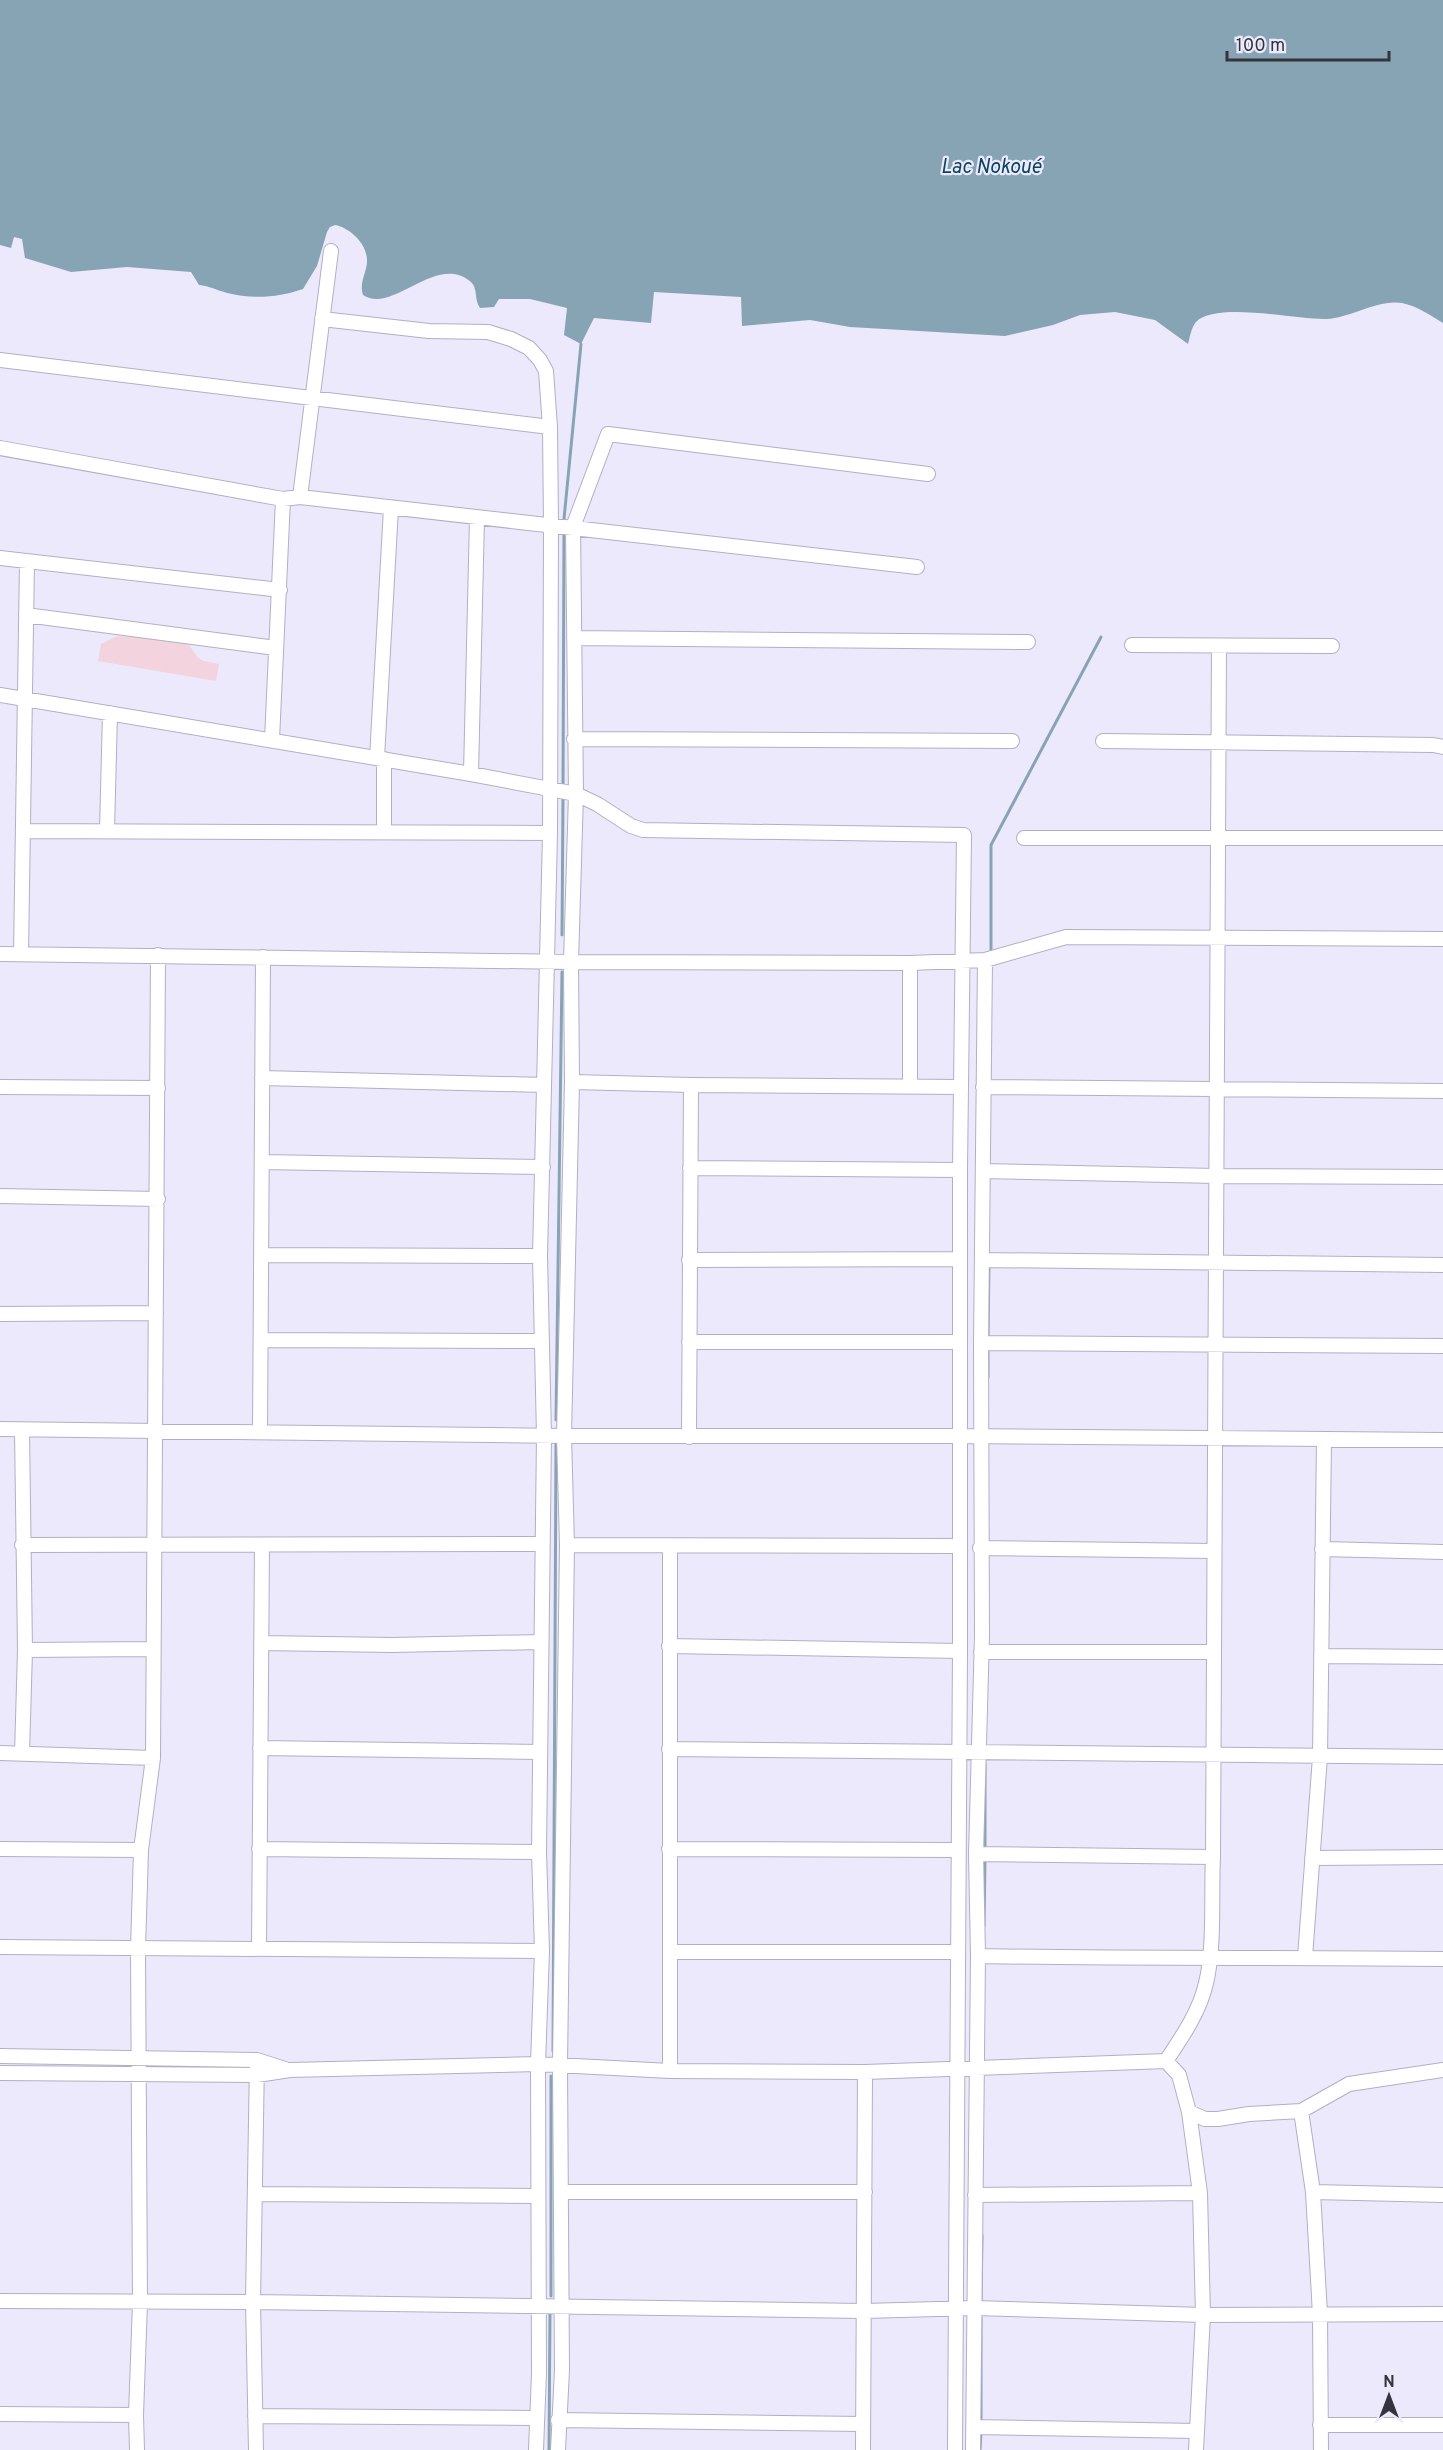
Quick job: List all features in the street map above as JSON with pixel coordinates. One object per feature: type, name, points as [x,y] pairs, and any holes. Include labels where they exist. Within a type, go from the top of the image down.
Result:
[{"type":"street","points":[[300,497],[331,251]]},
{"type":"street","points":[[322,319],[429,331],[488,332],[511,339],[529,348],[546,371],[550,428],[551,525],[550,833],[540,1256],[540,1341],[544,1436],[539,1752],[542,1951],[538,2064],[536,2450]]},
{"type":"street","points":[[0,360],[550,428]]},
{"type":"street","points":[[558,2450],[562,2370],[560,2065],[567,1545],[564,1436],[573,1082],[571,962],[576,794],[573,527],[608,435],[928,474]]},
{"type":"street","points":[[0,448],[283,499],[300,497],[917,567]]},
{"type":"street","points":[[272,740],[283,499]]},
{"type":"street","points":[[384,832],[381,758],[391,508]]},
{"type":"street","points":[[471,774],[477,518]]},
{"type":"street","points":[[0,558],[280,590]]},
{"type":"street","points":[[21,954],[27,561]]},
{"type":"street","points":[[26,615],[276,648]]},
{"type":"street","points":[[574,638],[1028,642]]},
{"type":"street","points":[[1132,645],[1332,646]]},
{"type":"street","points":[[1166,2061],[1196,2009],[1206,1984],[1210,1959],[1213,1857],[1219,646]]},
{"type":"street","points":[[0,695],[381,758],[576,794],[597,804],[631,826],[657,831],[964,835],[959,1342],[960,1752],[955,2450]]},
{"type":"street","points":[[107,831],[110,713]]},
{"type":"street","points":[[574,739],[1012,741]]},
{"type":"street","points":[[1103,741],[1433,745],[1443,747]]},
{"type":"street","points":[[23,831],[550,833]]},
{"type":"street","points":[[1024,838],[1443,838]]},
{"type":"street","points":[[0,954],[571,962],[910,963],[985,960],[1066,937],[1443,939]]},
{"type":"street","points":[[137,2450],[140,2303],[138,1949],[141,1850],[153,1758],[159,956]]},
{"type":"street","points":[[260,1432],[263,957]]},
{"type":"street","points":[[973,2450],[978,1956],[976,1854],[982,1635],[980,1548],[985,960]]},
{"type":"street","points":[[910,963],[910,1087]]},
{"type":"street","points":[[262,1077],[544,1085]]},
{"type":"street","points":[[573,1082],[961,1087]]},
{"type":"street","points":[[689,1437],[691,1085]]},
{"type":"street","points":[[983,1086],[1217,1090],[1443,1090]]},
{"type":"street","points":[[0,1087],[158,1088]]},
{"type":"street","points":[[262,1162],[543,1167]]},
{"type":"street","points":[[690,1168],[960,1170]]},
{"type":"street","points":[[983,1171],[1216,1176],[1443,1177]]},
{"type":"street","points":[[0,1196],[158,1199]]},
{"type":"street","points":[[261,1255],[540,1256]]},
{"type":"street","points":[[689,1260],[960,1259]]},
{"type":"street","points":[[983,1260],[1443,1265]]},
{"type":"street","points":[[0,1314],[156,1313]]},
{"type":"street","points":[[261,1340],[540,1341]]},
{"type":"street","points":[[689,1342],[959,1342]]},
{"type":"street","points":[[981,1343],[1443,1346]]},
{"type":"street","points":[[0,1429],[544,1436],[961,1436],[1443,1440]]},
{"type":"street","points":[[22,1430],[25,1650],[22,1754]]},
{"type":"street","points":[[1305,1957],[1320,1757],[1324,1440]]},
{"type":"street","points":[[22,1545],[541,1544]]},
{"type":"street","points":[[259,1949],[262,1545]]},
{"type":"street","points":[[567,1545],[960,1546]]},
{"type":"street","points":[[670,1546],[670,2071]]},
{"type":"street","points":[[980,1548],[1214,1551]]},
{"type":"street","points":[[1322,1549],[1443,1552]]},
{"type":"street","points":[[959,1635],[982,1635]]},
{"type":"street","points":[[261,1643],[392,1645],[540,1642]]},
{"type":"street","points":[[669,1646],[960,1651]]},
{"type":"street","points":[[25,1650],[153,1649]]},
{"type":"street","points":[[981,1652],[1214,1652]]},
{"type":"street","points":[[1321,1656],[1443,1657]]},
{"type":"street","points":[[260,1748],[539,1752]]},
{"type":"street","points":[[669,1749],[1443,1757]]},
{"type":"street","points":[[0,1753],[153,1758]]},
{"type":"street","points":[[0,1849],[141,1850]]},
{"type":"street","points":[[259,1849],[539,1852]]},
{"type":"street","points":[[669,1849],[958,1850]]},
{"type":"street","points":[[976,1854],[1213,1857]]},
{"type":"street","points":[[1312,1858],[1443,1857]]},
{"type":"street","points":[[0,1947],[542,1951]]},
{"type":"street","points":[[670,1952],[957,1952]]},
{"type":"street","points":[[978,1956],[1443,1959]]},
{"type":"street","points":[[0,2056],[257,2060],[290,2070]]},
{"type":"street","points":[[256,2450],[254,2302],[257,2060]]},
{"type":"street","points":[[0,2073],[257,2074],[290,2070],[538,2064],[670,2071],[865,2072],[1166,2061],[1179,2074],[1189,2112],[1200,2193],[1203,2314],[1196,2450]]},
{"type":"street","points":[[1189,2112],[1205,2119],[1218,2120],[1248,2114],[1301,2111],[1349,2084],[1443,2070]]},
{"type":"street","points":[[863,2450],[865,2072]]},
{"type":"street","points":[[1301,2111],[1313,2192],[1320,2314],[1321,2450]]},
{"type":"street","points":[[561,2192],[865,2192]]},
{"type":"street","points":[[1313,2192],[1443,2195]]},
{"type":"street","points":[[256,2193],[538,2196]]},
{"type":"street","points":[[975,2195],[1200,2193]]},
{"type":"street","points":[[0,2301],[254,2302],[864,2311],[974,2308],[1203,2314],[1443,2314]]},
{"type":"street","points":[[0,2414],[136,2415]]},
{"type":"street","points":[[255,2416],[536,2418]]},
{"type":"street","points":[[558,2420],[863,2424]]},
{"type":"street","points":[[1320,2425],[1443,2426]]},
{"type":"street","points":[[973,2427],[1197,2431]]},
{"type":"shaded area","points":[[117,636],[170,639],[189,645],[198,658],[219,664],[216,681],[98,661],[101,644]]},
{"type":"water","name":"Lac Nokoué","points":[[0,0],[1443,0],[1443,323],[1413,306],[1393,302],[1326,319],[1258,313],[1221,313],[1206,316],[1196,322],[1188,344],[1155,320],[1115,312],[1080,315],[1053,325],[1005,336],[850,327],[810,320],[742,326],[741,297],[654,292],[651,323],[594,318],[581,344],[564,335],[567,308],[530,299],[499,299],[494,307],[480,308],[471,282],[458,275],[444,274],[430,278],[387,297],[375,299],[363,295],[362,282],[367,262],[365,249],[347,230],[335,225],[327,232],[317,266],[303,289],[274,296],[246,296],[199,285],[191,272],[127,267],[71,272],[25,258],[22,239],[14,237],[11,248],[0,245]]},
{"type":"waterway","points":[[564,519],[581,344]]},
{"type":"waterway","points":[[563,787],[564,532]]},
{"type":"waterway","points":[[991,950],[991,845],[1101,637]]},
{"type":"waterway","points":[[562,935],[563,796]]},
{"type":"waterway","points":[[556,1420],[562,972]]},
{"type":"waterway","points":[[988,1338],[989,1263]]},
{"type":"waterway","points":[[988,1347],[988,1377]]},
{"type":"waterway","points":[[553,2051],[556,1444]]},
{"type":"waterway","points":[[985,1764],[985,1851]]},
{"type":"waterway","points":[[984,1926],[985,1857]]},
{"type":"waterway","points":[[551,2076],[551,2296]]},
{"type":"waterway","points":[[981,2302],[982,2235]]},
{"type":"waterway","points":[[549,2450],[550,2311]]},
{"type":"waterway","points":[[981,2318],[981,2424]]},
{"type":"waterway","points":[[980,2450],[981,2431]]}]
